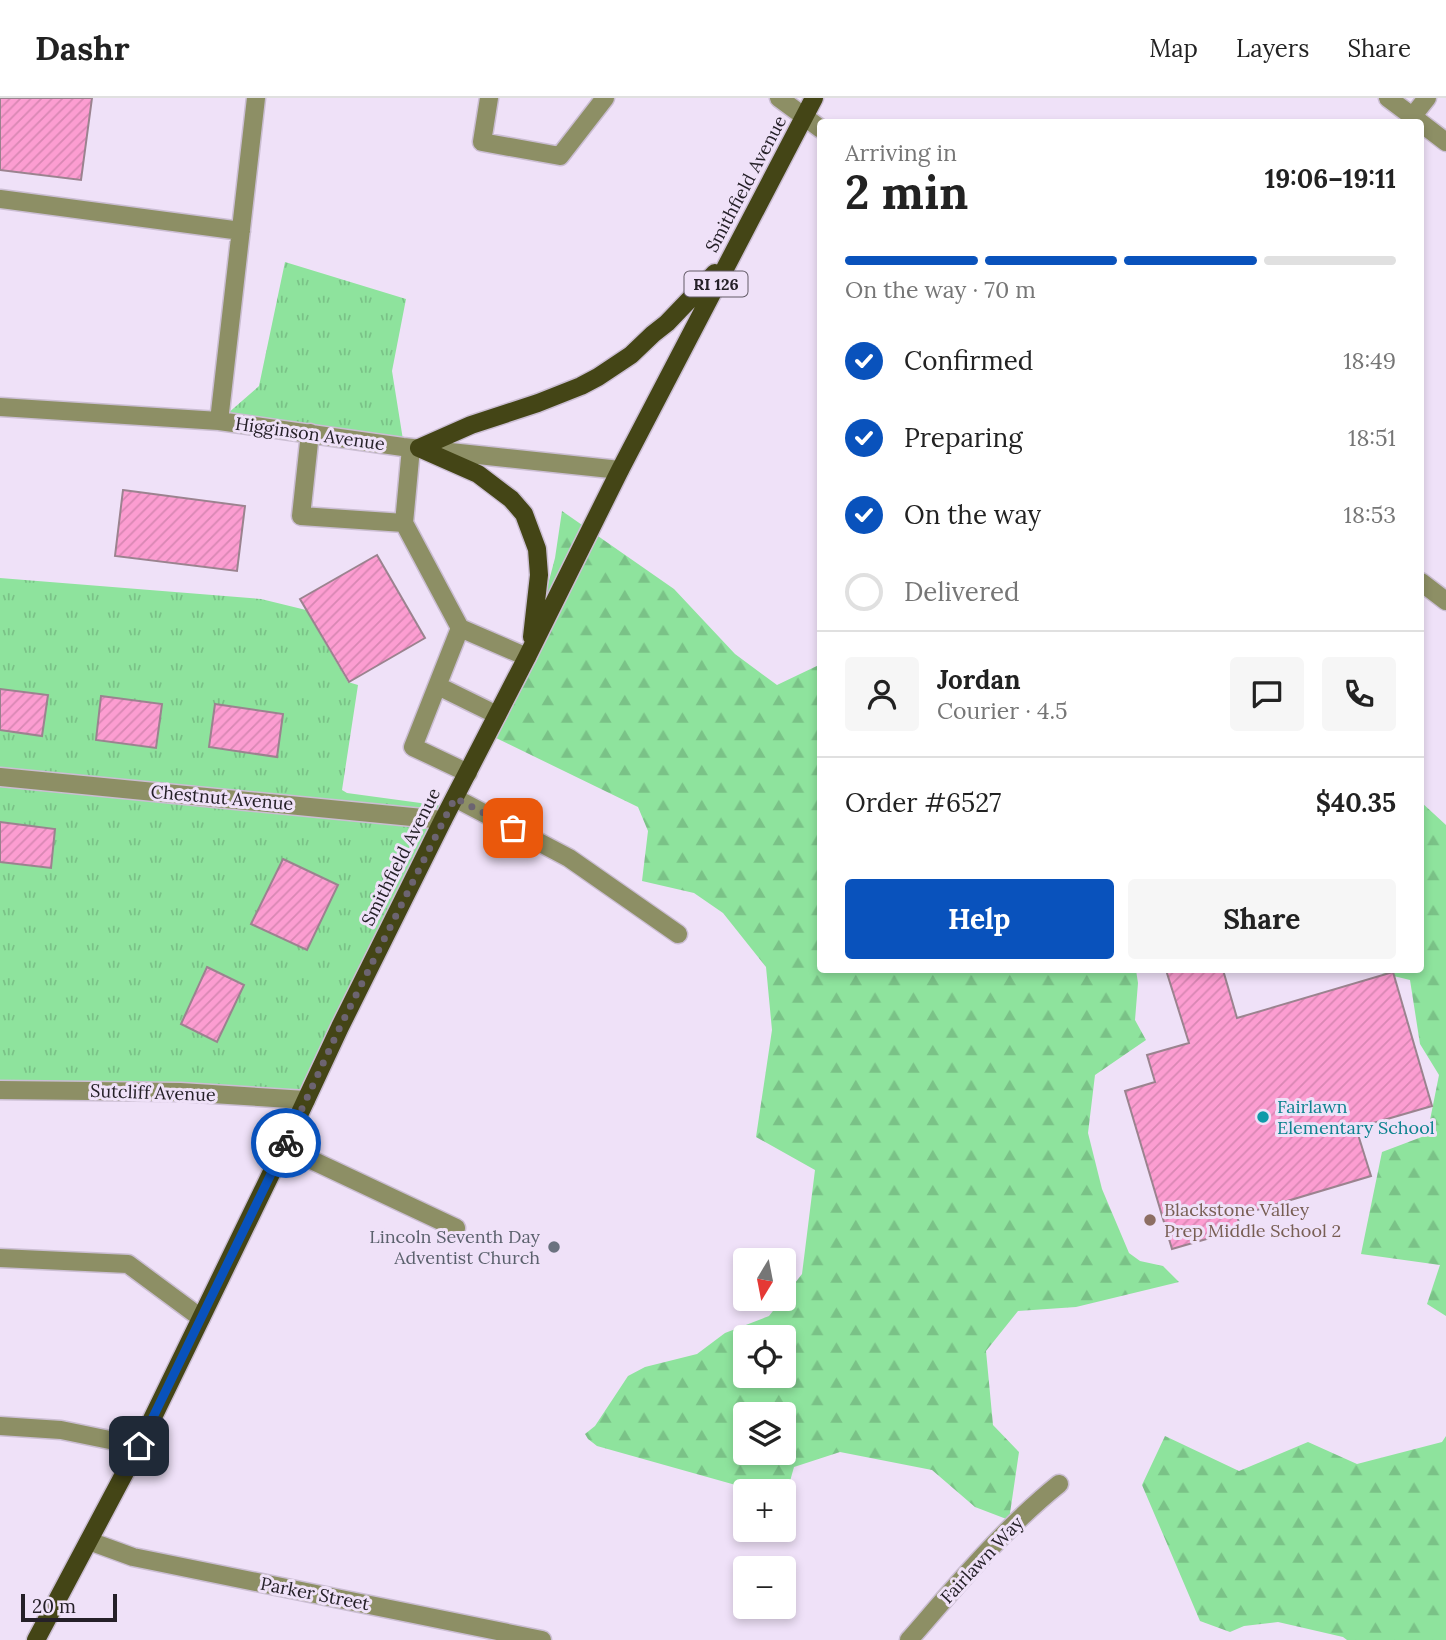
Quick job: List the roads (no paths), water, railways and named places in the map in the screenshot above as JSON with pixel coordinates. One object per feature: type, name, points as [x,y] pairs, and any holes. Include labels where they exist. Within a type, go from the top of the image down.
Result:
[{"type":"main road","name":"Smithfield Avenue","points":[[36,1640],[139,1446],[340,1027],[443,820],[620,470],[814,98]]},
{"type":"main road","points":[[415,448],[471,425],[538,403],[598,377],[631,355],[729,261]]},
{"type":"main road","points":[[415,448],[478,474],[512,499],[524,513],[537,549],[539,575],[528,655]]},
{"type":"street","points":[[219,421],[256,98]]},
{"type":"street","points":[[489,98],[482,142],[560,156],[605,98]]},
{"type":"street","points":[[779,98],[817,126]]},
{"type":"street","points":[[1388,98],[1413,119]]},
{"type":"street","points":[[1416,119],[1427,98]]},
{"type":"street","points":[[1424,127],[1446,142]]},
{"type":"street","points":[[0,200],[241,231]]},
{"type":"street","name":"Higginson Avenue","points":[[0,407],[219,421],[415,448],[620,470]]},
{"type":"street","points":[[310,433],[301,516],[404,523]]},
{"type":"street","points":[[415,448],[404,523],[460,628],[528,655]]},
{"type":"street","points":[[1424,584],[1446,601]]},
{"type":"street","points":[[460,628],[413,747],[468,773]]},
{"type":"street","points":[[438,685],[497,715]]},
{"type":"street","name":"Chestnut Avenue","points":[[0,777],[443,820]]},
{"type":"street","points":[[455,798],[569,858],[678,934]]},
{"type":"street","name":"Sutcliff Avenue","points":[[0,1090],[180,1092],[306,1100]]},
{"type":"street","points":[[284,1147],[456,1228]]},
{"type":"street","points":[[0,1258],[128,1264],[201,1318]]},
{"type":"street","points":[[0,1426],[61,1430],[139,1446]]},
{"type":"street","name":"Fairlawn Way","points":[[909,1640],[1036,1502],[1059,1484]]},
{"type":"street","name":"Parker Street","points":[[89,1541],[133,1557],[542,1640]]},
{"type":"place","name":"Fairlawn Elementary School","points":[[1263,1117]]},
{"type":"place","name":"Blackstone Valley Prep Middle School 2","points":[[1150,1220]]},
{"type":"place","name":"Lincoln Seventh Day Adventist Church","points":[[554,1247]]}]
